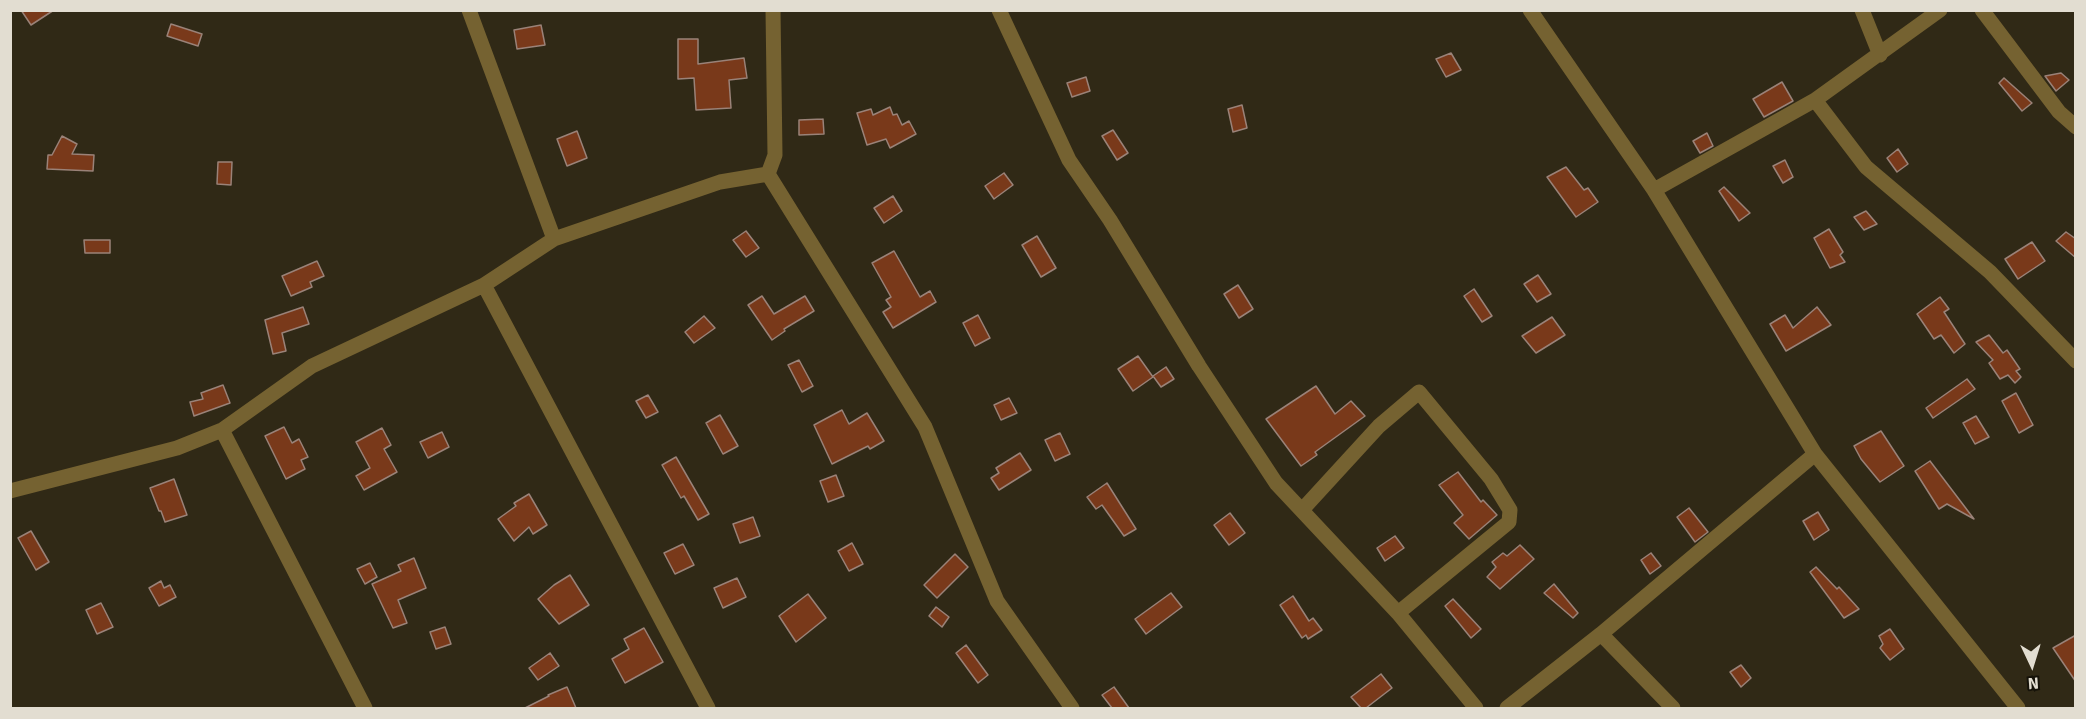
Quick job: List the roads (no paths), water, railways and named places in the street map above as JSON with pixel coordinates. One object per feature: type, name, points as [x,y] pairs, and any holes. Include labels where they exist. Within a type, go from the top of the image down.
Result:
[{"type":"street","points":[[469,10],[554,239]]},
{"type":"street","points":[[768,174],[775,155],[773,10]]},
{"type":"street","points":[[999,10],[1069,160],[1110,220],[1199,366],[1276,483],[1398,613],[1476,708]]},
{"type":"street","points":[[1530,10],[1654,190],[1815,454],[2018,708]]},
{"type":"street","points":[[1862,10],[1880,55]]},
{"type":"street","points":[[1654,190],[1815,100],[1940,10]]},
{"type":"street","points":[[1982,10],[2059,112],[2076,127]]},
{"type":"street","points":[[1815,100],[1866,167],[1990,272],[2076,360]]},
{"type":"street","points":[[10,491],[177,448],[222,430],[312,366],[484,285],[554,239],[720,182],[768,174]]},
{"type":"street","points":[[768,174],[925,427],[997,600],[1072,708]]},
{"type":"street","points":[[484,285],[708,708]]},
{"type":"street","points":[[1302,510],[1379,426],[1419,392],[1491,479],[1510,510],[1509,522],[1398,613]]},
{"type":"street","points":[[222,430],[365,708]]},
{"type":"street","points":[[1507,708],[1601,634],[1815,454]]},
{"type":"street","points":[[1601,634],[1673,708]]}]
